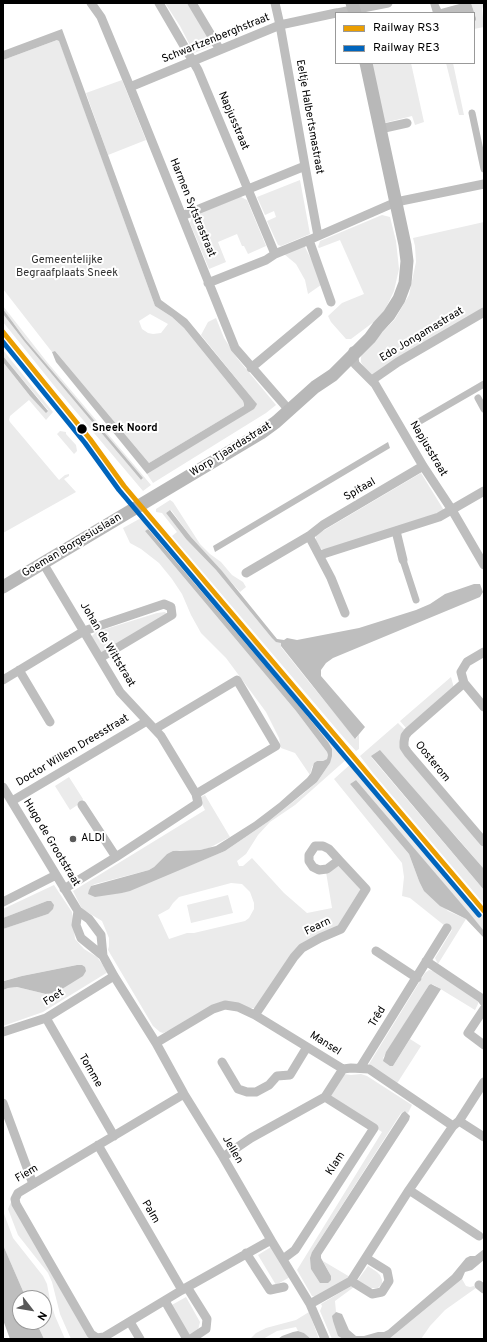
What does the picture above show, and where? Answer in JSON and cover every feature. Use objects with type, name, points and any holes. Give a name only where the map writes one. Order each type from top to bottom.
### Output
[{"type":"main road","name":"Worp Tjaardastraat","points":[[140,505],[261,433],[276,422],[315,387],[326,372],[353,351],[370,330],[378,328],[389,315],[399,299],[405,283],[407,261],[406,245],[366,64]]},
{"type":"main road","name":"Goeman Borgesiuslaan","points":[[3,587],[140,505]]},
{"type":"street","name":"Harmen Sytstrastraat","points":[[91,3],[101,17],[235,348],[289,410]]},
{"type":"street","name":"Napjusstraat","points":[[159,3],[198,70],[275,254]]},
{"type":"street","points":[[192,3],[220,50]]},
{"type":"street","name":"Eeltje Halbertsmastraat","points":[[275,3],[318,236]]},
{"type":"street","points":[[354,8],[388,3]]},
{"type":"street","name":"Schwartzenberghstraat","points":[[340,12],[354,8]]},
{"type":"street","name":"Schwartzenberghstraat","points":[[130,87],[280,25],[335,13]]},
{"type":"street","points":[[472,113],[484,169]]},
{"type":"street","points":[[380,129],[407,123]]},
{"type":"street","points":[[182,216],[305,166]]},
{"type":"street","points":[[208,283],[266,260],[275,254],[396,202],[484,184]]},
{"type":"street","points":[[309,240],[330,302]]},
{"type":"street","points":[[251,368],[318,312]]},
{"type":"street","name":"Edo Jongamastraat","points":[[372,380],[398,362],[484,312]]},
{"type":"street","name":"Napjusstraat","points":[[353,351],[355,364],[372,380],[484,565]]},
{"type":"street","points":[[478,398],[484,409]]},
{"type":"street","name":"Spitaal","points":[[246,573],[309,536],[323,525],[424,466]]},
{"type":"street","points":[[320,555],[439,517],[484,491]]},
{"type":"street","points":[[396,531],[403,560],[416,600]]},
{"type":"street","points":[[309,536],[331,578],[344,613]]},
{"type":"street","name":"Johan de Wittstraat","points":[[43,563],[120,692],[156,729],[196,794]]},
{"type":"street","points":[[3,680],[84,631],[164,604],[171,607],[172,615],[100,658]]},
{"type":"street","points":[[484,652],[467,662],[463,666],[461,672],[464,684],[484,707]]},
{"type":"street","points":[[19,670],[50,722]]},
{"type":"street","points":[[64,889],[198,803],[196,794],[276,746],[237,680],[156,729]]},
{"type":"street","name":"Oosterom","points":[[464,684],[408,732],[405,736],[404,747],[484,842]]},
{"type":"street","name":"Doctor Willem Dreesstraat","points":[[6,795],[147,721]]},
{"type":"street","name":"Hugo de Grootstraat","points":[[6,795],[78,911],[89,919],[101,935],[103,956]]},
{"type":"street","points":[[82,805],[116,857]]},
{"type":"street","name":"Fearn","points":[[255,1015],[294,957],[302,948],[341,929],[366,889],[340,860]]},
{"type":"street","points":[[3,902],[56,875]]},
{"type":"street","name":"Hugo de Grootstraat","points":[[78,911],[76,925],[81,938],[103,956],[114,976]]},
{"type":"street","name":"Trêd","points":[[360,1068],[446,928]]},
{"type":"street","points":[[376,951],[416,978]]},
{"type":"street","points":[[426,961],[481,998],[484,1002]]},
{"type":"street","name":"Foet","points":[[3,1032],[46,1018],[114,976]]},
{"type":"street","name":"Jellen","points":[[114,976],[156,1043],[184,1094],[270,1240],[310,1304],[325,1339]]},
{"type":"street","name":"Mansel","points":[[156,1043],[213,1009],[225,1005],[238,1007],[255,1015],[343,1069],[360,1068],[369,1070],[456,1123]]},
{"type":"street","points":[[484,1009],[468,1033],[484,1045]]},
{"type":"street","name":"Tomme","points":[[46,1018],[114,1136]]},
{"type":"street","points":[[222,1062],[238,1089],[247,1092],[256,1092],[268,1085],[277,1076],[290,1075],[307,1047]]},
{"type":"street","points":[[223,1158],[251,1138],[325,1097],[343,1069]]},
{"type":"street","points":[[310,1304],[351,1281],[409,1190],[484,1082]]},
{"type":"street","name":"Fiem","points":[[184,1094],[18,1193],[15,1199],[16,1204],[91,1334],[97,1338],[104,1337],[270,1240]]},
{"type":"street","name":"Klam","points":[[283,1259],[295,1250],[374,1128],[325,1097]]},
{"type":"street","points":[[3,1103],[33,1184]]},
{"type":"street","points":[[456,1123],[484,1137]]},
{"type":"street","name":"Palm","points":[[98,1145],[185,1289]]},
{"type":"street","points":[[409,1190],[479,1236]]},
{"type":"street","points":[[246,1253],[270,1290],[284,1287]]},
{"type":"street","points":[[351,1281],[372,1294],[382,1292],[389,1281],[387,1271],[366,1258]]},
{"type":"street","points":[[185,1289],[207,1319],[206,1329],[192,1339]]},
{"type":"street","points":[[164,1301],[187,1339]]},
{"type":"street","points":[[130,1322],[140,1339]]},
{"type":"green space","points":[[165,3],[187,3],[205,31],[212,46],[194,53],[180,26]]},
{"type":"green space","points":[[471,3],[484,3],[482,9],[484,27],[475,29],[476,18]]},
{"type":"green space","name":"Gemeentelijke Begraafplaats Sneek","points":[[59,40],[155,306],[172,317],[184,328],[243,401],[244,406],[149,463],[55,351],[52,352],[3,289],[3,60]],"holes":[[[150,314],[168,324],[161,333],[153,334],[142,329],[139,321]]]},
{"type":"green space","points":[[371,64],[411,64],[424,122],[415,125],[412,116],[384,123]]},
{"type":"green space","points":[[446,64],[453,64],[464,115],[459,115]]},
{"type":"green space","points":[[122,80],[146,140],[108,155],[86,93]]},
{"type":"green space","points":[[300,180],[310,234],[281,246],[278,245],[267,221],[276,217],[274,211],[265,215],[257,197]]},
{"type":"green space","points":[[240,195],[247,200],[266,246],[248,254],[244,246],[242,246],[237,234],[218,242],[226,262],[209,269],[190,223],[192,215]]},
{"type":"green space","points":[[382,215],[390,217],[396,241],[399,269],[394,291],[385,310],[375,321],[351,339],[346,339],[331,322],[328,316],[342,303],[364,294],[340,240],[319,248],[318,247],[320,241]]},
{"type":"green space","points":[[484,222],[484,310],[373,377],[361,362],[362,350],[375,340],[395,319],[409,295],[416,262],[413,238]]},
{"type":"green space","points":[[304,245],[320,277],[321,285],[308,294],[305,280],[296,264],[284,254]]},
{"type":"green space","points":[[3,306],[47,362],[151,485],[143,491],[56,388],[3,322],[3,314],[141,480],[143,479],[25,339],[3,309]]},
{"type":"green space","points":[[216,318],[224,338],[237,358],[276,405],[266,413],[153,483],[147,474],[256,406],[256,403],[201,335],[208,322]]},
{"type":"green space","points":[[3,350],[53,412],[46,420],[29,400],[10,416],[10,422],[59,480],[65,475],[69,474],[69,476],[64,479],[76,492],[3,533],[3,362],[30,396],[46,412],[48,410],[3,356]]},
{"type":"green space","points":[[60,431],[66,432],[66,434],[76,445],[77,451],[74,454],[57,434]]},
{"type":"green space","points":[[421,473],[445,512],[326,550],[319,548],[316,543],[316,535]]},
{"type":"green space","points":[[170,500],[173,502],[200,544],[221,562],[232,575],[243,582],[246,587],[240,592],[191,537],[171,510],[166,513],[186,539],[216,570],[258,621],[281,643],[281,647],[356,739],[359,734],[359,749],[356,751],[345,739],[172,536],[177,532],[162,513],[156,512],[156,509]]},
{"type":"green space","points":[[141,518],[144,522],[147,520],[258,648],[348,758],[295,805],[270,822],[258,835],[246,854],[237,861],[239,866],[243,866],[252,858],[284,893],[307,913],[332,908],[326,872],[338,864],[361,890],[338,926],[308,940],[256,1008],[249,1008],[236,1004],[163,1033],[153,1026],[108,950],[109,938],[102,921],[82,909],[73,891],[205,810],[199,798],[205,795],[230,837],[209,848],[200,850],[180,850],[167,854],[149,870],[95,884],[91,886],[89,890],[122,893],[225,851],[269,821],[303,794],[317,782],[330,763],[328,742],[300,707],[148,529],[145,531],[296,711],[328,755],[327,759],[317,761],[312,767],[310,775],[295,753],[281,748],[279,738],[266,712],[226,658],[201,633],[182,594],[172,579],[159,563],[141,549],[130,543],[123,528]],"holes":[[[231,883],[242,884],[250,892],[254,903],[254,909],[249,918],[245,921],[194,933],[187,933],[169,939],[158,915],[169,909],[179,897]]]},
{"type":"green space","points":[[165,612],[168,615],[106,652],[101,652],[92,639],[92,636],[96,632],[157,613]]},
{"type":"green space","points":[[451,677],[454,688],[406,728],[400,721]]},
{"type":"green space","points":[[398,723],[405,730],[403,752],[484,848],[484,869],[454,834],[371,757],[484,890],[484,904],[360,756]]},
{"type":"green space","points":[[353,762],[484,917],[484,931],[356,780],[350,784],[409,854],[419,881],[448,911],[466,919],[438,964],[435,958],[452,930],[410,898],[402,896],[404,877],[402,863],[334,779]]},
{"type":"green space","points":[[69,777],[83,799],[82,802],[70,810],[55,786]]},
{"type":"green space","points":[[54,885],[72,912],[75,939],[84,949],[97,957],[108,972],[43,1012],[3,1026],[3,990],[17,987],[46,994],[77,965],[3,981],[3,929],[48,914],[47,901],[3,918],[3,909]]},
{"type":"green space","points":[[228,895],[233,913],[191,923],[187,905]]},
{"type":"green space","points":[[429,970],[434,971],[478,1001],[478,1004],[475,1010],[434,985],[429,985],[383,1058],[393,1066],[410,1039],[421,1046],[396,1085],[370,1068],[369,1064],[425,973]]},
{"type":"green space","points":[[344,1074],[361,1074],[367,1076],[412,1105],[408,1113],[405,1111],[401,1113],[312,1252],[331,1276],[323,1261],[350,1277],[316,1297],[312,1296],[297,1270],[382,1132],[329,1098]]},
{"type":"green space","points":[[11,1202],[91,1339],[71,1339],[60,1314],[52,1282],[48,1273],[18,1235],[8,1209]]},
{"type":"green space","points":[[3,1211],[13,1238],[43,1276],[48,1290],[23,1290],[3,1245]]},
{"type":"green space","points":[[271,1247],[290,1277],[276,1285],[258,1255]]},
{"type":"green space","points":[[368,1266],[380,1275],[382,1284],[378,1288],[370,1288],[357,1281]]},
{"type":"green space","points":[[462,1279],[466,1286],[474,1286],[476,1288],[445,1310],[430,1326],[421,1339],[389,1339]]},
{"type":"green space","points":[[351,1286],[354,1287],[335,1301],[336,1312],[334,1314],[338,1336],[343,1339],[332,1339],[320,1311],[322,1306],[321,1304]]},
{"type":"green space","points":[[186,1297],[200,1322],[198,1330],[187,1337],[170,1306]]},
{"type":"green space","points":[[52,1306],[65,1339],[44,1339],[40,1330],[52,1330]]},
{"type":"green space","points":[[309,1312],[319,1339],[311,1339],[304,1333],[298,1331],[296,1327],[277,1331],[263,1339],[250,1339],[256,1333],[266,1328],[296,1320]]},
{"type":"shaded area","points":[[430,3],[438,3],[441,9],[463,3],[471,3],[474,12],[433,12]]},
{"type":"shaded area","points":[[62,29],[161,300],[187,319],[257,404],[254,409],[147,474],[56,362],[52,352],[55,351],[149,463],[244,406],[244,404],[184,328],[172,317],[155,306],[59,41],[57,40],[3,60],[3,51]]},
{"type":"shaded area","points":[[3,309],[25,339],[143,478],[141,480],[24,341],[3,314]]},
{"type":"shaded area","points":[[3,356],[48,411],[46,413],[30,396],[3,362]]},
{"type":"shaded area","points":[[484,380],[484,388],[420,425],[417,419]]},
{"type":"shaded area","points":[[388,442],[390,448],[215,552],[213,546]]},
{"type":"shaded area","points":[[170,510],[277,639],[284,640],[287,638],[297,640],[359,628],[416,610],[430,604],[445,594],[474,584],[480,584],[483,592],[480,597],[333,658],[326,663],[321,670],[321,676],[365,727],[355,739],[281,646],[281,643],[276,642],[272,638],[216,570],[186,539],[166,513]]},
{"type":"shaded area","points":[[148,529],[300,707],[328,742],[332,749],[332,756],[330,763],[317,782],[269,821],[225,851],[130,891],[95,897],[88,894],[91,886],[149,870],[167,854],[173,851],[200,850],[216,846],[254,822],[279,803],[307,778],[311,773],[314,763],[327,759],[328,755],[296,711],[145,531]]},
{"type":"shaded area","points":[[380,750],[484,869],[484,890],[371,756]]},
{"type":"shaded area","points":[[356,780],[484,931],[484,938],[466,919],[440,906],[424,891],[409,854],[350,784]]},
{"type":"shaded area","points":[[47,901],[51,901],[54,905],[53,909],[48,914],[3,929],[3,918]]},
{"type":"shaded area","points":[[82,965],[85,967],[86,971],[83,976],[62,989],[52,993],[46,994],[17,987],[3,990],[4,981]]},
{"type":"shaded area","points":[[431,984],[441,989],[393,1066],[390,1066],[383,1061],[386,1052]]},
{"type":"shaded area","points":[[405,1111],[410,1116],[409,1120],[321,1255],[321,1258],[331,1276],[331,1280],[328,1283],[320,1283],[311,1269],[310,1258],[312,1252],[402,1113]]},
{"type":"shaded area","points":[[3,1245],[23,1290],[12,1290],[12,1330],[40,1330],[44,1339],[10,1339],[3,1320]]},
{"type":"shaded area","points":[[484,1249],[484,1260],[472,1270],[465,1272],[462,1279],[389,1339],[343,1339],[338,1336],[332,1316],[336,1312],[342,1314],[349,1330],[356,1336],[384,1332],[452,1275],[466,1258],[475,1256]]},
{"type":"shaded area","points":[[298,1331],[304,1333],[311,1339],[278,1339],[282,1336]]},
{"type":"rail line","name":"RS3","points":[[3,332],[90,439],[124,486],[484,911]]},
{"type":"rail line","name":"RE3","points":[[3,342],[85,443],[119,490],[479,915]]},
{"type":"place","name":"Sneek Noord","points":[[82,429]]},
{"type":"place","name":"ALDI","points":[[73,839]]}]
